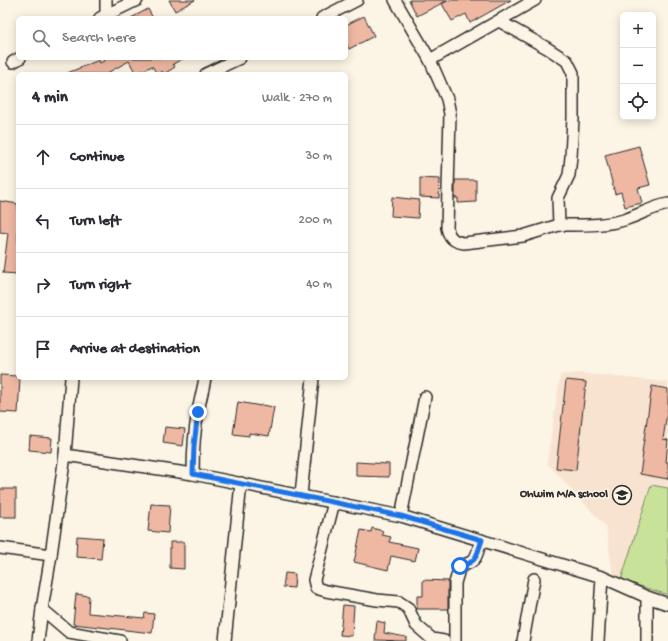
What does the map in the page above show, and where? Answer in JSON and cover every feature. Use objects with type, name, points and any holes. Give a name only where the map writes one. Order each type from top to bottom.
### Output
[{"type":"street","points":[[103,16],[106,0]]},
{"type":"street","points":[[111,0],[124,7]]},
{"type":"street","points":[[103,16],[137,0]]},
{"type":"street","points":[[326,16],[357,0]]},
{"type":"street","points":[[394,0],[430,60],[447,99],[450,114],[446,228],[452,239],[457,242],[464,243],[523,236],[559,225],[592,225],[626,220],[654,208],[668,204]]},
{"type":"street","points":[[430,60],[535,0]]},
{"type":"street","points":[[499,21],[547,48],[566,61],[573,72],[574,112],[571,157],[569,176],[558,198],[559,225]]},
{"type":"street","points":[[210,72],[236,60]]},
{"type":"street","points":[[38,641],[52,555],[65,454],[71,380]]},
{"type":"street","points":[[193,474],[197,418],[205,380]]},
{"type":"street","points":[[301,496],[313,380]]},
{"type":"street","points":[[401,516],[424,397]]},
{"type":"street","points":[[65,454],[193,474],[401,516],[602,577],[647,597],[668,604]]},
{"type":"street","points":[[225,641],[241,483]]},
{"type":"street","points":[[334,502],[314,580],[316,588],[377,600],[399,602],[408,608],[416,625],[432,639],[444,641]]},
{"type":"street","points":[[455,641],[455,583],[460,566],[471,564],[482,540]]},
{"type":"street","points":[[0,548],[52,555]]},
{"type":"street","points":[[598,641],[602,577]]},
{"type":"street","points":[[523,641],[534,579]]},
{"type":"street","points":[[647,597],[647,641]]},
{"type":"street","points":[[42,609],[69,632],[120,641]]},
{"type":"shaded area","name":"Ohwim M/A school","points":[[578,373],[668,382],[668,599],[616,578],[613,575],[606,527],[547,463],[560,375]]},
{"type":"green space","points":[[651,485],[668,488],[668,595],[621,580]]},
{"type":"building","points":[[169,0],[195,0],[175,11]]},
{"type":"building","points":[[409,0],[448,0],[417,16]]},
{"type":"building","points":[[449,0],[511,0],[470,23],[466,14],[452,21],[442,4]]},
{"type":"building","points":[[148,9],[152,16],[135,16]]},
{"type":"building","points":[[364,16],[374,36],[349,49],[348,24]]},
{"type":"building","points":[[99,60],[100,63],[105,60],[180,60],[173,64],[175,67],[167,72],[156,72],[152,66],[140,72],[135,72],[129,61],[109,72],[70,72]]},
{"type":"building","points":[[639,146],[650,185],[638,188],[642,203],[625,207],[621,192],[615,194],[605,155]]},
{"type":"building","points":[[420,178],[440,179],[439,198],[420,197]]},
{"type":"building","points":[[455,180],[476,180],[476,202],[458,203],[458,198],[455,198]]},
{"type":"building","points":[[392,197],[419,200],[418,218],[391,216]]},
{"type":"building","points":[[0,201],[16,204],[16,274],[3,273],[8,233],[0,232]]},
{"type":"building","points":[[0,375],[16,376],[16,380],[20,380],[18,413],[0,412]]},
{"type":"building","points":[[566,380],[586,382],[576,470],[556,468]]},
{"type":"building","points":[[652,386],[668,389],[668,407],[663,439],[668,440],[666,462],[668,462],[668,479],[640,474]]},
{"type":"building","points":[[238,402],[274,407],[269,436],[249,433],[249,436],[233,434]]},
{"type":"building","points":[[165,427],[185,429],[183,446],[163,443]]},
{"type":"building","points":[[30,436],[52,438],[51,452],[29,450]]},
{"type":"building","points":[[356,462],[389,464],[389,477],[356,476]]},
{"type":"building","points":[[0,489],[16,489],[16,517],[0,517]]},
{"type":"building","points":[[151,504],[170,505],[168,533],[148,531]]},
{"type":"building","points":[[372,528],[383,531],[382,535],[391,537],[389,542],[418,548],[415,561],[391,556],[388,570],[354,562],[361,530],[371,532]]},
{"type":"building","points":[[77,536],[103,538],[101,559],[76,557]]},
{"type":"building","points":[[170,542],[184,542],[184,569],[170,568]]},
{"type":"building","points":[[285,573],[295,574],[294,588],[283,587]]},
{"type":"building","points":[[423,580],[448,581],[448,609],[417,609],[417,596],[423,596]]},
{"type":"building","points":[[76,594],[89,596],[88,613],[144,618],[145,613],[154,614],[152,633],[73,624]]},
{"type":"building","points":[[343,605],[354,606],[352,636],[340,635]]},
{"type":"building","points":[[377,621],[385,623],[384,633],[406,637],[406,641],[375,640]]},
{"type":"place","name":"Ohwim M/A school","points":[[622,495]]},
{"type":"route","points":[[198,412],[194,446],[193,474],[401,516],[482,540],[471,564],[460,566]]}]
